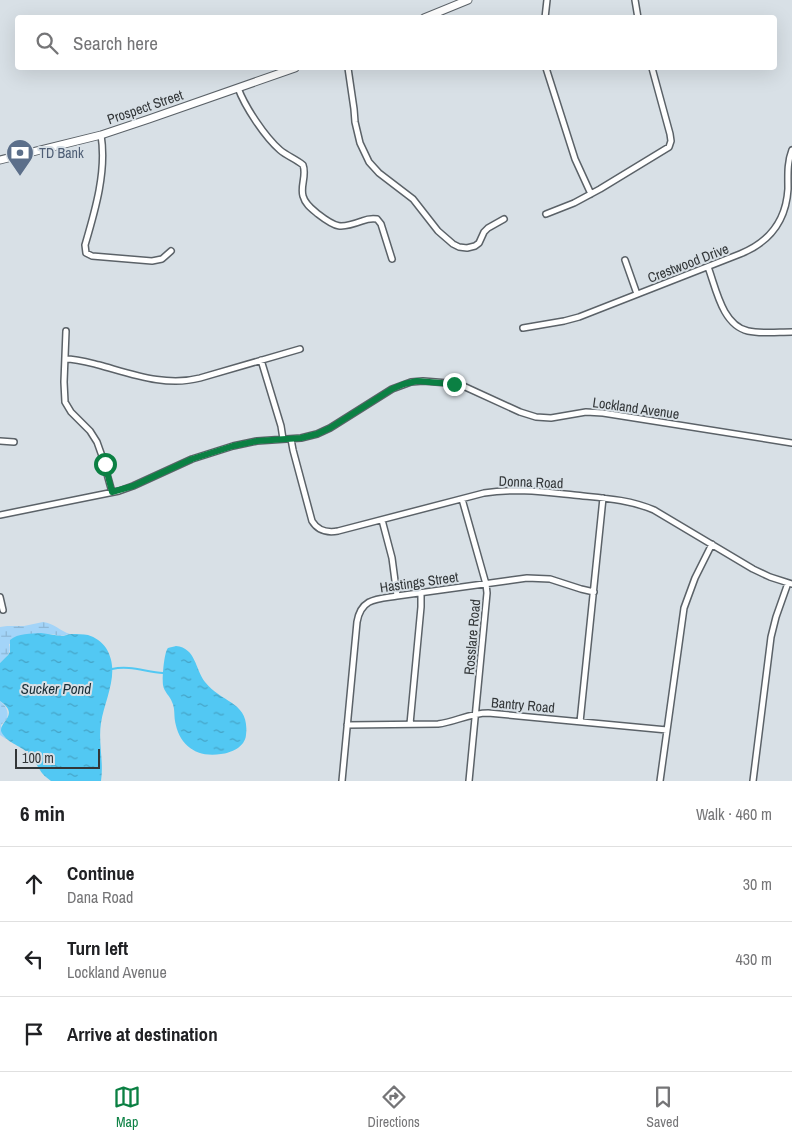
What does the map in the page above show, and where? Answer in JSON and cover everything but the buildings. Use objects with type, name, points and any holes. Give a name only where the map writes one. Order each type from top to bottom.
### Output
[{"type":"street","points":[[431,15],[468,0]]},
{"type":"street","points":[[545,15],[547,0]]},
{"type":"street","points":[[635,0],[638,15]]},
{"type":"street","name":"Prospect Street","points":[[0,160],[101,135],[289,70]]},
{"type":"street","points":[[348,70],[355,122],[360,143],[369,162],[384,178],[413,199],[438,231],[453,244],[467,248],[475,246],[488,228],[504,219]]},
{"type":"street","points":[[547,70],[574,158],[590,194]]},
{"type":"street","points":[[546,214],[570,205],[590,194],[666,149],[670,144],[670,134],[653,70]]},
{"type":"street","points":[[238,88],[242,98],[268,138],[284,153],[303,165],[305,171],[302,194],[308,205],[328,222],[336,225],[347,226],[370,218],[377,219],[381,224],[392,259]]},
{"type":"street","points":[[101,135],[102,151],[99,193],[85,245],[86,253],[92,256],[152,261],[162,259],[170,252]]},
{"type":"street","name":"Crestwood Drive","points":[[523,328],[564,321],[754,248],[774,230],[780,219],[787,199],[788,166],[792,150]]},
{"type":"street","points":[[625,260],[637,294]]},
{"type":"street","points":[[708,267],[722,304],[729,317],[737,326],[755,332],[792,332]]},
{"type":"street","points":[[66,331],[65,402],[71,412],[90,431],[97,442],[112,492]]},
{"type":"street","points":[[65,359],[82,361],[148,378],[174,382],[193,380],[300,349]]},
{"type":"street","points":[[261,360],[281,426],[283,440]]},
{"type":"street","name":"Lockland Avenue","points":[[0,514],[112,492],[133,486],[176,465],[248,443],[309,436],[324,431],[392,389],[417,381],[461,385],[520,412],[536,417],[551,418],[586,412],[603,413],[792,443]]},
{"type":"street","name":"Donna Road","points":[[291,439],[310,515],[314,525],[322,530],[332,532],[492,492],[513,490],[539,491],[603,498],[624,501],[662,514],[761,574],[790,584]]},
{"type":"street","points":[[0,441],[14,442]]},
{"type":"street","points":[[580,722],[603,498]]},
{"type":"street","name":"Rosslare Road","points":[[462,499],[486,584],[487,598],[469,781]]},
{"type":"street","points":[[382,520],[392,558],[397,596]]},
{"type":"street","points":[[660,781],[684,608],[695,578],[712,544]]},
{"type":"street","name":"Hastings Street","points":[[342,781],[358,616],[363,606],[370,601],[397,596],[520,579],[542,578],[594,592]]},
{"type":"street","points":[[753,781],[771,637],[776,617],[790,584]]},
{"type":"street","points":[[410,724],[421,593]]},
{"type":"street","points":[[0,596],[3,610]]},
{"type":"street","name":"Bantry Road","points":[[347,725],[443,723],[476,713],[488,712],[667,730]]},
{"type":"green space","points":[[43,622],[70,634],[60,636],[52,634],[9,644],[9,652],[0,663],[0,627],[24,626]]},
{"type":"green space","points":[[0,701],[5,707],[8,716],[1,725],[6,739],[0,735]]},
{"type":"water","name":"Sucker Pond","points":[[41,633],[61,636],[84,634],[91,636],[96,638],[106,648],[110,657],[112,666],[111,685],[100,730],[101,781],[51,781],[42,773],[25,750],[6,738],[1,731],[1,727],[9,714],[6,706],[0,701],[0,663],[10,652],[10,640],[21,635]]},
{"type":"water","points":[[176,646],[188,651],[205,682],[244,715],[246,735],[243,743],[237,749],[212,755],[204,754],[190,748],[180,737],[175,721],[173,704],[163,685],[165,655],[168,648]]},
{"type":"waterway","points":[[112,669],[132,668],[163,673]]},
{"type":"place","name":"TD Bank","points":[[20,177]]},
{"type":"route","points":[[105,464],[112,492],[133,486],[176,465],[240,444],[301,438],[317,434],[330,428],[392,389],[404,384],[417,381],[454,384]]}]
